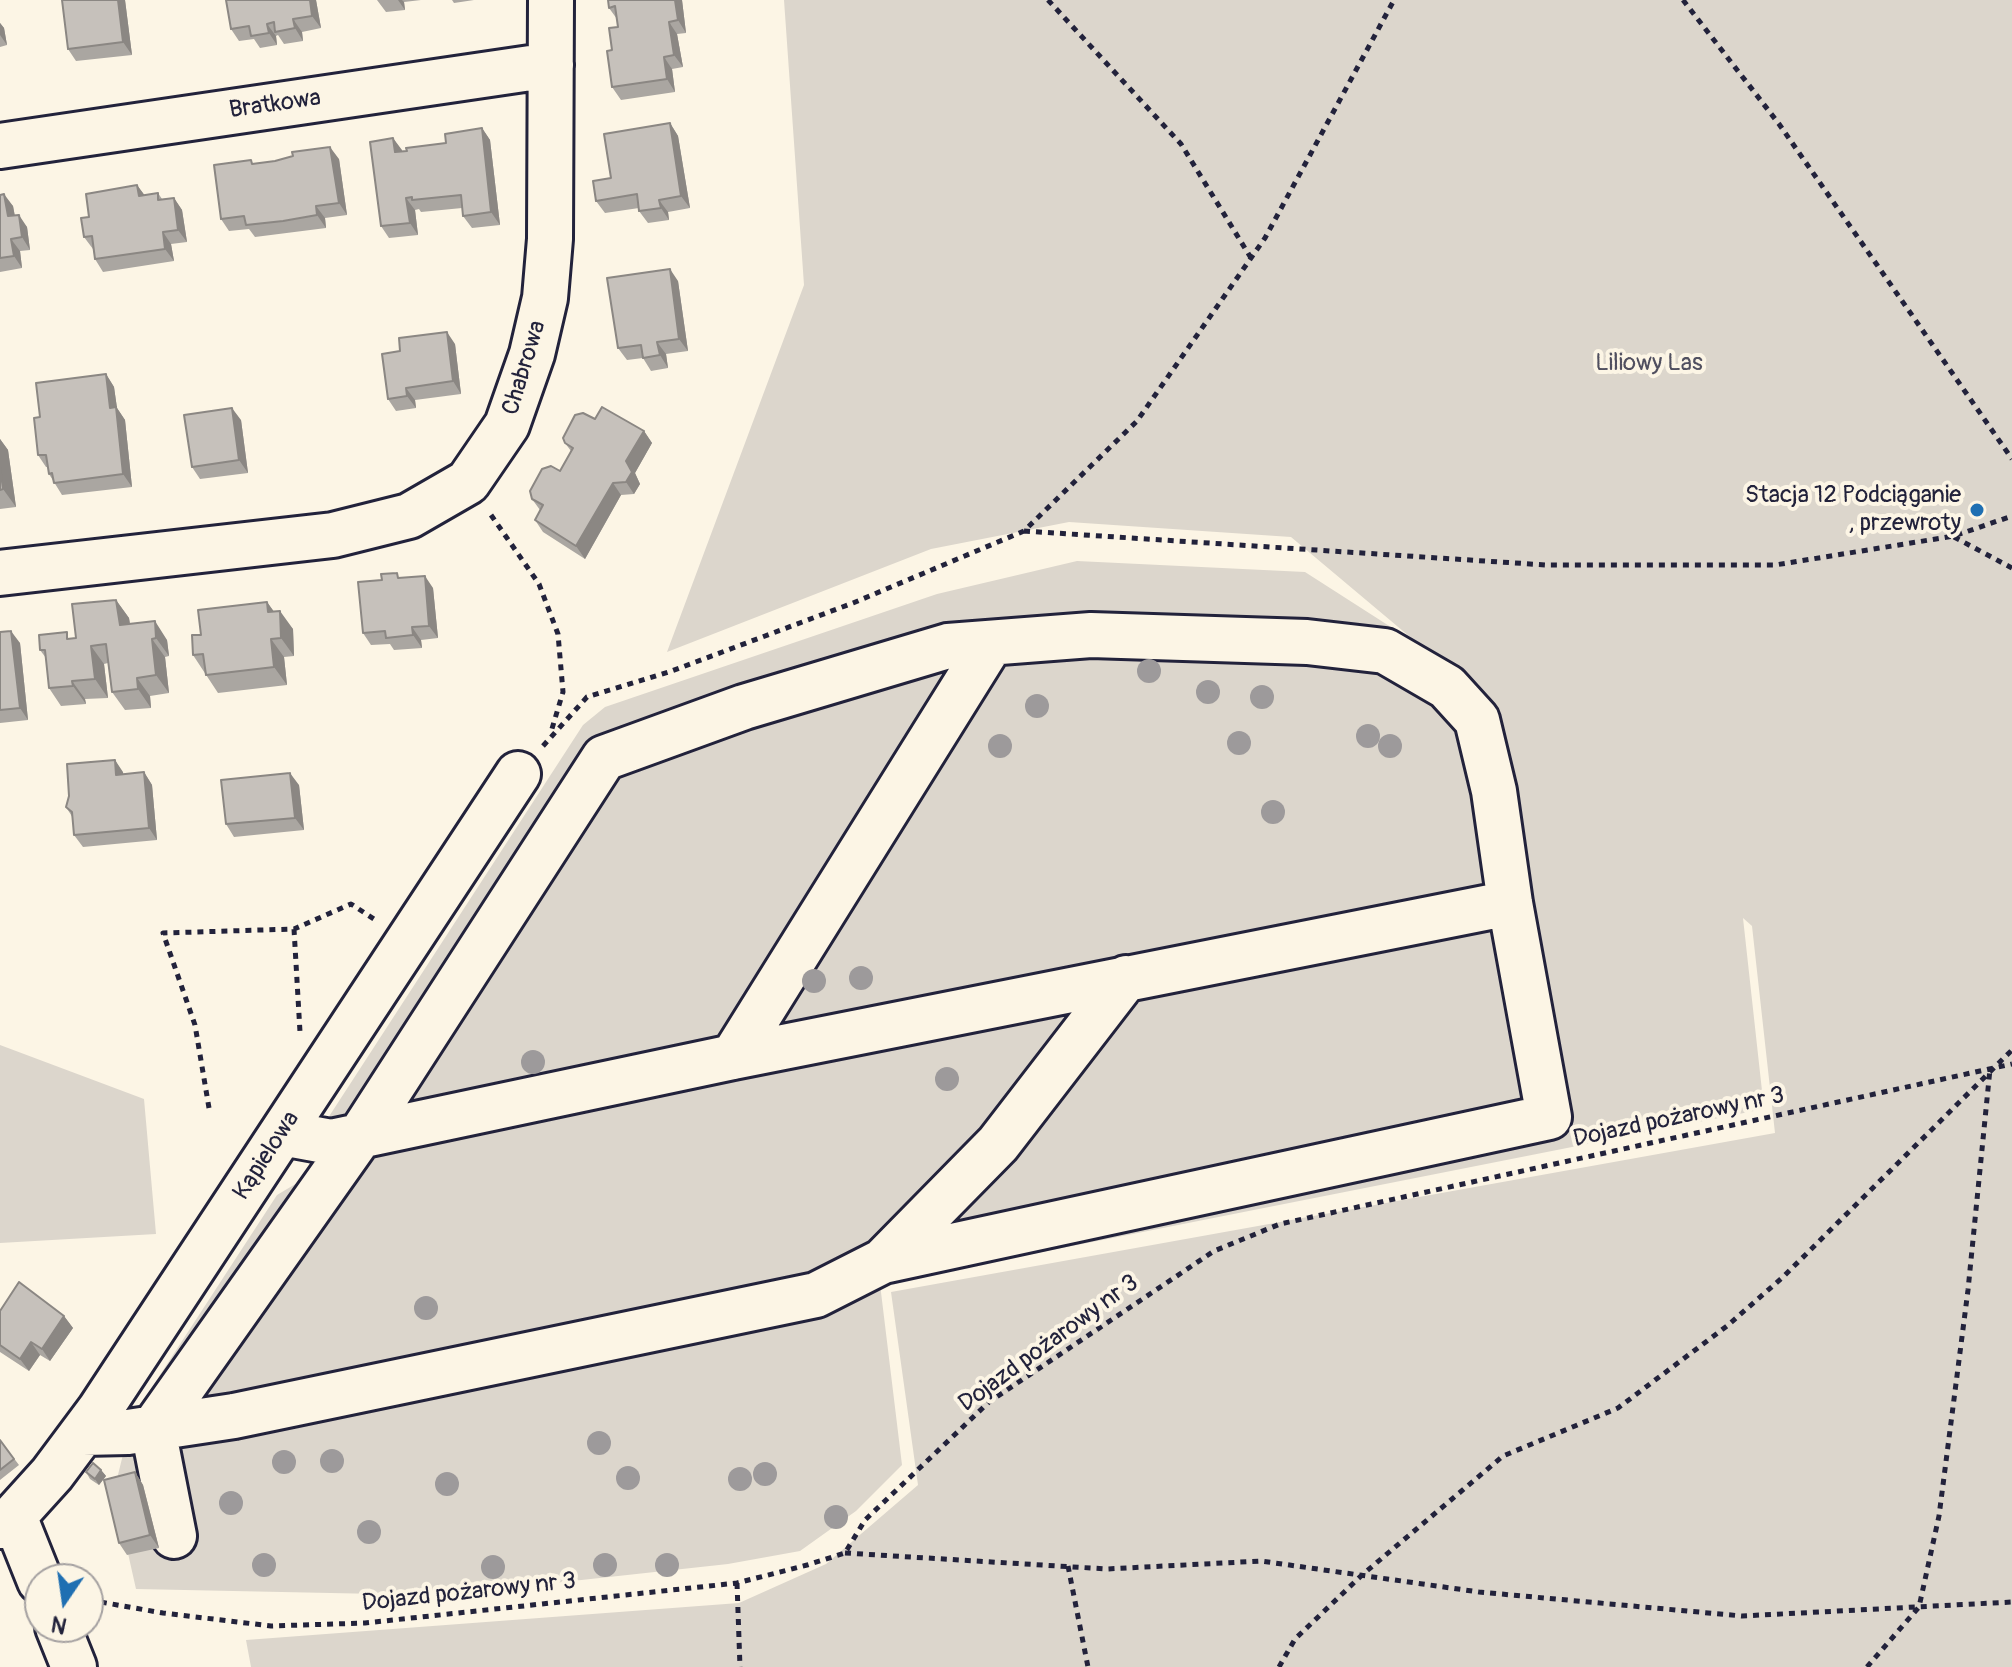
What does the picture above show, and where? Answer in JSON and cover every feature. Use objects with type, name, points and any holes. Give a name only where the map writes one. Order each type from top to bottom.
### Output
[{"type":"street","name":"Chabrowa","points":[[0,573],[333,535],[409,516],[468,482],[507,425],[532,354],[545,298],[550,239],[551,0]]},
{"type":"street","name":"Bratkowa","points":[[0,146],[551,65]]},
{"type":"street","points":[[83,1433],[153,1429],[234,1416],[816,1295],[883,1261],[1549,1117],[1510,903],[1494,791],[1477,720],[1447,687],[1385,651],[1307,642],[1091,635],[948,646],[744,707],[604,758],[360,1136],[153,1429],[174,1536]]},
{"type":"street","points":[[733,1057],[991,643]]},
{"type":"street","name":"Kąpielowa","points":[[7,1521],[52,1474],[83,1433],[518,774]]},
{"type":"street","points":[[282,1133],[331,1142],[733,1057],[1510,903]]},
{"type":"street","points":[[883,1261],[998,1144],[1126,978]]},
{"type":"street","points":[[7,1521],[30,1563]]},
{"type":"street","points":[[64,1643],[74,1667]]},
{"type":"path","points":[[1048,0],[1181,144],[1251,258]]},
{"type":"path","points":[[518,774],[587,697],[669,672],[853,603],[1024,531],[1137,421],[1265,238],[1394,0]]},
{"type":"path","points":[[1683,0],[1779,124],[2012,459]]},
{"type":"path","points":[[468,482],[539,584],[558,634],[563,692],[554,729],[518,774]]},
{"type":"path","points":[[1024,531],[1546,565],[1775,565],[1954,536],[2012,516]]},
{"type":"path","points":[[1954,536],[2012,568]]},
{"type":"path","points":[[209,1108],[195,1025],[163,933],[294,929],[351,904],[408,941]]},
{"type":"path","points":[[294,929],[300,1038]]},
{"type":"path","points":[[1279,1667],[1295,1639],[1362,1575],[1503,1456],[1618,1408],[1727,1326],[1783,1277],[2012,1050]]},
{"type":"path","name":"Dojazd pożarowy nr 3","points":[[104,1603],[271,1626],[365,1623],[737,1583],[845,1553],[865,1520],[989,1402],[1214,1251],[1280,1224],[2012,1064]]},
{"type":"path","points":[[1867,1667],[1919,1607],[1939,1516],[1968,1290],[1990,1069]]},
{"type":"path","points":[[845,1553],[1107,1569],[1261,1561],[1479,1592],[1742,1616],[2012,1602]]},
{"type":"path","points":[[1068,1566],[1088,1667]]},
{"type":"path","points":[[737,1583],[740,1667]]},
{"type":"green space","name":"Liliowy Las","points":[[784,0],[2012,0],[2012,1667],[251,1667],[246,1640],[739,1603],[826,1564],[918,1485],[891,1292],[1775,1133],[1752,926],[1743,918],[1764,1109],[880,1284],[902,1465],[856,1511],[800,1551],[728,1564],[554,1583],[379,1594],[136,1589],[114,1491],[132,1418],[277,1195],[334,1161],[328,1118],[583,725],[605,707],[937,594],[1077,561],[1305,572],[1422,647],[1291,537],[1069,522],[931,549],[667,652],[804,285]]},
{"type":"green space","points":[[0,1045],[144,1099],[156,1234],[0,1243]]},
{"type":"building","points":[[62,0],[118,0],[123,42],[68,49]]},
{"type":"building","points":[[226,0],[310,0],[312,16],[293,19],[295,28],[275,32],[274,22],[267,24],[269,33],[251,36],[249,26],[231,29]]},
{"type":"building","points":[[608,0],[675,0],[678,20],[669,22],[674,55],[664,57],[667,79],[612,87],[607,51],[612,50],[609,28],[618,27],[615,6],[609,8]]},
{"type":"building","points":[[670,123],[681,196],[659,200],[661,208],[639,211],[637,194],[596,201],[593,181],[611,178],[604,134]]},
{"type":"building","points":[[482,128],[491,212],[463,216],[461,195],[412,200],[412,197],[406,198],[410,223],[381,226],[370,142],[393,138],[395,152],[407,151],[406,148],[446,143],[445,134]]},
{"type":"building","points":[[330,147],[339,203],[316,206],[317,215],[283,221],[246,225],[244,216],[221,219],[214,165],[251,160],[252,164],[275,161],[293,156],[292,152]]},
{"type":"building","points":[[137,185],[139,196],[158,193],[158,200],[174,198],[178,230],[163,232],[165,249],[95,259],[92,236],[84,237],[81,218],[89,217],[86,194]]},
{"type":"building","points":[[4,194],[8,216],[19,215],[22,237],[11,239],[14,256],[0,258],[0,195]]},
{"type":"building","points":[[670,269],[679,339],[657,342],[660,355],[643,358],[641,345],[618,348],[607,278]]},
{"type":"building","points":[[447,332],[453,381],[406,388],[407,396],[388,399],[382,354],[400,351],[399,338]]},
{"type":"building","points":[[106,374],[110,408],[116,407],[123,474],[54,483],[46,455],[38,455],[34,418],[40,417],[36,383]]},
{"type":"building","points":[[602,407],[644,431],[626,461],[632,472],[626,482],[613,483],[576,546],[535,520],[543,505],[532,499],[530,491],[542,469],[551,466],[560,471],[573,448],[563,438],[575,415],[583,413],[595,419]]},
{"type":"building","points":[[232,408],[239,460],[192,467],[184,415]]},
{"type":"building","points":[[397,573],[398,578],[425,576],[429,626],[412,627],[413,635],[386,638],[385,631],[363,633],[358,582],[382,580],[381,574]]},
{"type":"building","points":[[116,600],[120,625],[155,621],[156,638],[152,639],[156,675],[137,678],[138,689],[112,692],[106,644],[91,646],[95,679],[72,681],[73,686],[49,688],[45,650],[40,650],[39,635],[67,632],[67,639],[76,638],[72,604]]},
{"type":"building","points":[[267,602],[268,612],[280,611],[281,638],[271,639],[274,667],[206,675],[203,654],[193,655],[192,635],[201,635],[198,610]]},
{"type":"building","points":[[11,631],[20,708],[0,710],[0,632]]},
{"type":"building","points":[[115,760],[116,775],[144,772],[149,828],[74,835],[72,812],[66,807],[69,796],[67,764]]},
{"type":"building","points":[[290,773],[295,818],[226,824],[221,780]]},
{"type":"building","points":[[19,1282],[64,1316],[42,1349],[31,1342],[20,1359],[0,1345],[0,1311]]},
{"type":"building","points":[[0,1440],[14,1459],[0,1470]]},
{"type":"building","points":[[93,1463],[101,1470],[95,1479],[86,1472]]},
{"type":"building","points":[[135,1472],[150,1535],[119,1543],[104,1480]]},
{"type":"place","name":"Stacja 12 Podciąganie , przewroty","points":[[1977,510]]}]
